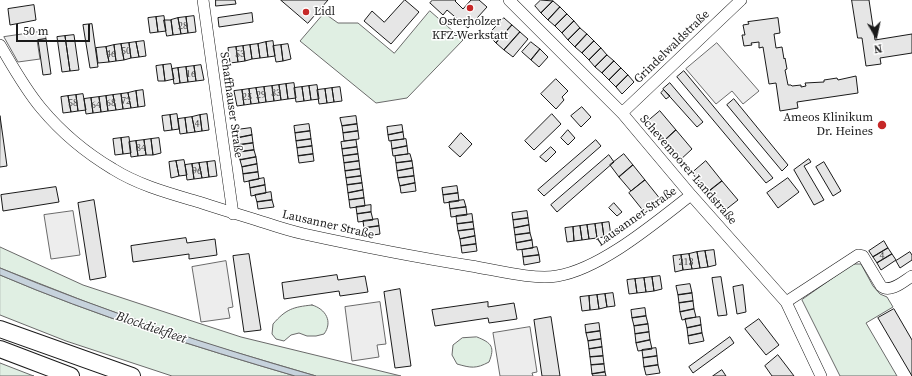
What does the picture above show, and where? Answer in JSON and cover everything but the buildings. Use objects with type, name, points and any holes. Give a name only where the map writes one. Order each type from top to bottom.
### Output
[{"type":"highway","points":[[0,329],[132,376]]},
{"type":"highway","points":[[0,349],[71,376]]},
{"type":"street","name":"Schaffhauser Straße","points":[[203,0],[233,214]]},
{"type":"street","name":"Schevemoorer Landstraße","points":[[509,0],[622,113],[786,302],[821,376]]},
{"type":"street","name":"Grindelwaldstraße","points":[[622,113],[741,0]]},
{"type":"street","name":"Lausanner Straße","points":[[0,45],[22,82],[40,107],[59,128],[83,149],[115,170],[150,187],[233,214],[302,234],[404,255],[521,274],[556,276],[581,269],[614,252],[691,194]]},
{"type":"street","points":[[786,302],[858,255],[863,256],[881,286],[884,288],[891,288],[912,276]]},
{"type":"green space","points":[[430,11],[463,40],[407,98],[376,103],[300,41],[324,13],[338,23],[358,23],[394,53]]},
{"type":"green space","points":[[0,247],[83,285],[241,337],[401,376],[316,376],[211,345],[89,303],[0,268]]},
{"type":"green space","points":[[853,264],[861,264],[873,286],[880,294],[887,297],[893,307],[866,323],[897,376],[840,376],[802,300]]},
{"type":"green space","points":[[0,275],[73,304],[146,330],[295,376],[172,376],[66,341],[0,315]]},
{"type":"green space","points":[[312,305],[317,307],[327,316],[328,325],[324,334],[307,336],[299,333],[291,335],[284,341],[276,339],[272,334],[273,324],[282,315],[290,310]]},
{"type":"green space","points":[[477,337],[486,341],[491,346],[492,353],[489,362],[473,367],[457,364],[452,355],[453,345],[462,338]]},
{"type":"green space","points":[[0,363],[31,375],[34,376],[0,376]]},
{"type":"shaded area","points":[[45,31],[46,39],[37,40],[40,59],[18,62],[4,37]]},
{"type":"shaded area","points":[[717,43],[759,91],[743,104],[732,91],[716,104],[686,69]]},
{"type":"shaded area","points":[[73,211],[80,255],[51,259],[44,215]]},
{"type":"shaded area","points":[[226,261],[233,307],[228,308],[230,318],[201,322],[192,267]]},
{"type":"shaded area","points":[[380,302],[386,344],[377,345],[379,357],[352,361],[345,307]]},
{"type":"shaded area","points":[[530,327],[537,372],[532,373],[533,376],[500,376],[493,333]]},
{"type":"water","name":"Blockdiekfleet","points":[[0,268],[117,313],[236,352],[316,376],[295,376],[146,330],[73,304],[0,275]]},
{"type":"place","name":"Osterholzer KFZ-Werkstatt","points":[[470,8]]},
{"type":"place","name":"Lidl","points":[[306,12]]},
{"type":"place","name":"Ameos Klinikum Dr. Heines","points":[[882,125]]}]
